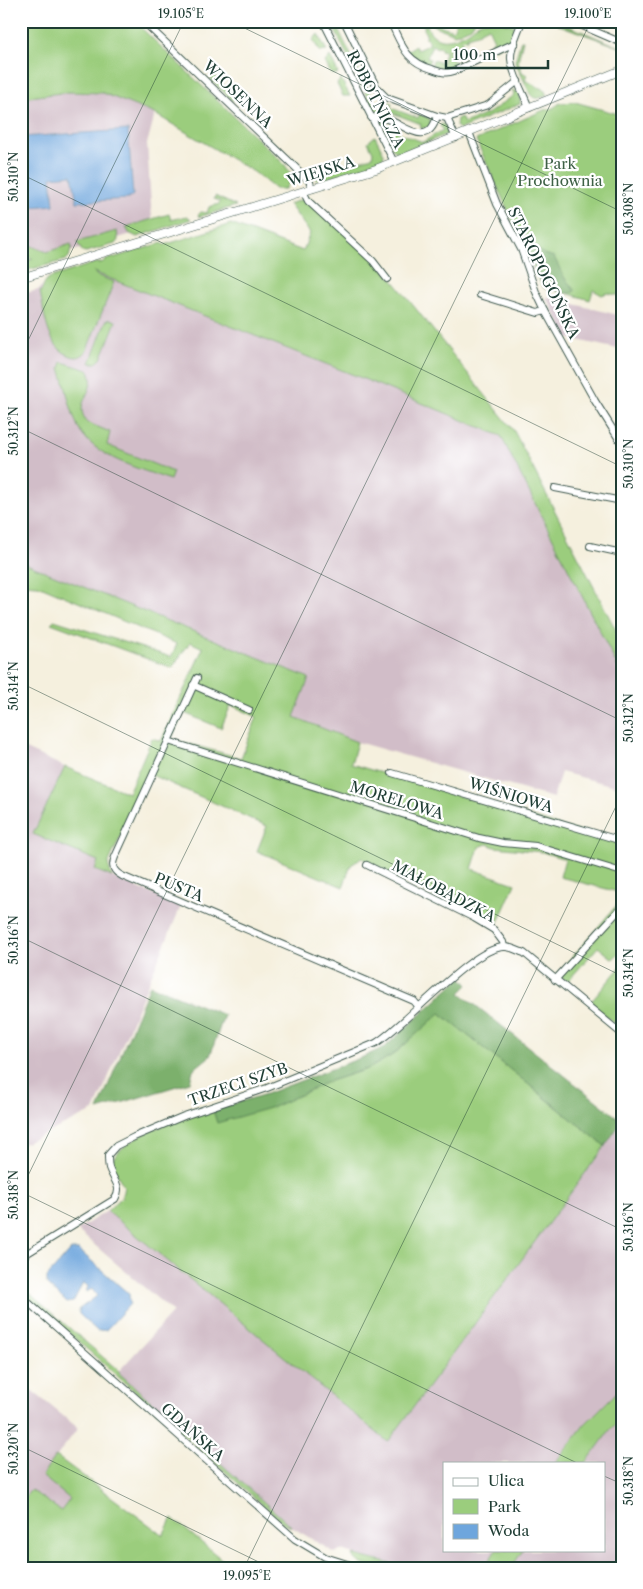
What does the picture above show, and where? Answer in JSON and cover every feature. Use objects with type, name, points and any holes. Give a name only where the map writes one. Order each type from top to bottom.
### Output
[{"type":"street","name":"WIOSENNA","points":[[143,21],[293,165],[310,182],[312,188]]},
{"type":"street","name":"ROBOTNICZA","points":[[323,21],[394,162]]},
{"type":"street","points":[[344,21],[382,95],[437,116],[447,118],[488,106],[518,81]]},
{"type":"street","points":[[390,21],[410,58],[422,66],[446,73],[515,43]]},
{"type":"street","points":[[522,21],[511,60],[529,108]]},
{"type":"street","points":[[571,21],[622,42]]},
{"type":"street","name":"WIEJSKA","points":[[21,278],[394,162],[622,70]]},
{"type":"street","points":[[371,117],[387,119],[417,134],[427,132],[434,125],[437,116]]},
{"type":"street","points":[[447,118],[456,138]]},
{"type":"street","name":"STAROPOGOŃSKA","points":[[469,132],[497,204],[520,249],[545,311],[595,401],[622,444]]},
{"type":"street","points":[[303,191],[308,201],[373,261],[387,279]]},
{"type":"street","points":[[480,295],[538,312],[545,311]]},
{"type":"street","points":[[555,488],[622,502]]},
{"type":"street","points":[[590,546],[622,553]]},
{"type":"street","name":"PUSTA","points":[[197,678],[115,857],[112,865],[114,870],[122,876],[414,1001],[420,1007]]},
{"type":"street","points":[[194,685],[249,710]]},
{"type":"street","name":"MORELOWA","points":[[168,741],[478,838],[503,843],[536,846],[622,872]]},
{"type":"street","name":"WIŚNIOWA","points":[[392,773],[622,841]]},
{"type":"street","name":"MAŁOBĄDZKA","points":[[367,865],[474,918],[494,930],[503,942],[504,947]]},
{"type":"street","points":[[555,980],[622,907]]},
{"type":"street","points":[[504,947],[524,953],[622,1034]]},
{"type":"street","name":"TRZECI SZYB","points":[[21,1257],[115,1199],[119,1193],[118,1186],[109,1167],[108,1155],[116,1146],[184,1116],[268,1088],[376,1043],[390,1035],[482,954],[504,947]]},
{"type":"street","name":"GDAŃSKA","points":[[21,1296],[295,1539],[325,1557],[360,1568]]},
{"type":"shaded area","points":[[69,92],[103,93],[155,114],[147,144],[152,219],[156,227],[21,266],[21,98]]},
{"type":"shaded area","points":[[91,267],[96,273],[364,379],[501,436],[622,675],[622,788],[561,772],[553,798],[357,742],[294,717],[309,678],[21,562],[21,294],[38,290],[46,282]]},
{"type":"shaded area","points":[[546,297],[622,316],[622,350],[568,338]]},
{"type":"shaded area","points":[[21,747],[65,767],[33,834],[99,861],[96,870],[181,906],[94,1111],[21,1145]]},
{"type":"shaded area","points":[[622,1123],[622,1387],[585,1424],[556,1462],[443,1462],[443,1552],[495,1552],[484,1568],[399,1568],[354,1557],[352,1553],[340,1550],[335,1553],[290,1526],[116,1374],[173,1312],[77,1230],[107,1211],[388,1442]]},
{"type":"shaded area","points":[[21,1379],[25,1385],[78,1428],[42,1476],[70,1499],[61,1511],[31,1490],[21,1501]]},
{"type":"shaded area","points":[[622,1418],[622,1568],[511,1568],[522,1552],[606,1552],[606,1462],[587,1462],[610,1430]]},
{"type":"green space","points":[[21,21],[134,21],[284,164],[292,175],[290,181],[285,189],[275,189],[254,172],[155,114],[103,93],[69,92],[21,98]]},
{"type":"green space","points":[[330,21],[333,21],[339,31],[375,103],[380,108],[386,101],[392,103],[391,108],[418,118],[420,113],[430,119],[430,125],[427,128],[420,128],[421,124],[390,112],[388,115],[374,109]]},
{"type":"green space","points":[[426,21],[433,35],[444,39],[451,39],[465,33],[478,23],[485,21],[498,21],[515,26],[510,41],[494,49],[491,42],[494,40],[488,27],[480,31],[480,33],[461,40],[463,45],[448,50],[454,62],[457,62],[459,66],[446,71],[431,66],[433,60],[442,63],[445,51],[441,50],[441,48],[432,45],[427,58],[430,59],[428,64],[416,57],[414,59],[406,51],[415,46],[417,50],[430,44],[425,37],[427,36],[423,29],[425,28],[422,23]]},
{"type":"green space","points":[[429,21],[437,21],[436,24],[453,30],[457,21],[475,21],[471,27],[455,34],[434,26]]},
{"type":"green space","points":[[559,22],[622,48],[558,25]]},
{"type":"green space","points":[[318,34],[327,51],[320,52],[313,40]]},
{"type":"green space","points":[[521,40],[523,40],[518,61],[522,72],[527,75],[525,80],[544,90],[547,95],[536,98],[530,94],[515,61]]},
{"type":"green space","points":[[330,56],[337,74],[331,74],[325,62]]},
{"type":"green space","points":[[214,75],[236,98],[233,101],[210,79]]},
{"type":"green space","points":[[341,79],[350,96],[343,96],[337,84]]},
{"type":"green space","points":[[512,90],[520,92],[520,104],[460,129],[456,126],[457,119],[461,117],[464,123],[489,113],[514,95]]},
{"type":"green space","name":"Park Prochownia","points":[[575,102],[622,115],[622,296],[607,293],[602,295],[593,290],[590,300],[542,286],[476,140],[544,110],[553,108],[560,103]]},
{"type":"green space","points":[[381,122],[386,122],[386,125],[404,135],[423,142],[443,130],[441,124],[446,125],[447,134],[399,154],[393,149]]},
{"type":"green space","points":[[375,136],[384,154],[382,161],[322,180],[310,174],[314,171],[324,172],[372,157],[373,152],[368,142]]},
{"type":"green space","points":[[215,196],[236,206],[199,217],[198,215],[201,212],[207,213],[209,207],[219,204],[220,201],[214,199]]},
{"type":"green space","points":[[309,197],[376,259],[514,431],[622,642],[622,675],[501,436],[364,379],[96,273],[93,270],[96,275],[114,282],[86,352],[79,357],[71,356],[63,352],[52,338],[45,320],[40,292],[49,278],[231,224],[303,251],[310,233],[289,204]]},
{"type":"green space","points":[[169,214],[171,220],[187,216],[191,219],[137,237],[129,233],[126,227]]},
{"type":"green space","points":[[117,231],[118,240],[115,244],[86,252],[82,251],[77,242]]},
{"type":"green space","points":[[21,242],[47,252],[71,244],[72,248],[66,260],[21,272],[21,263],[33,259],[21,253]]},
{"type":"green space","points":[[532,245],[544,254],[554,257],[564,277],[575,291],[564,293],[544,288],[526,246]]},
{"type":"green space","points":[[110,319],[116,321],[101,359],[96,363],[90,363],[106,321]]},
{"type":"green space","points":[[62,362],[88,370],[91,375],[82,413],[86,422],[110,432],[107,445],[173,472],[170,480],[118,461],[95,447],[85,438],[78,427],[70,405],[60,368]]},
{"type":"green space","points":[[24,563],[309,678],[294,717],[357,742],[351,764],[622,844],[622,893],[560,877],[565,859],[542,852],[495,847],[487,844],[479,847],[472,869],[515,884],[498,922],[428,894],[362,858],[351,865],[343,887],[257,851],[267,826],[149,774],[108,864],[112,877],[95,870],[98,861],[33,834],[65,767],[128,793],[152,738],[161,741],[203,648],[190,642],[172,668],[51,623],[54,620],[171,657],[177,644],[38,585],[21,584]],"holes":[[[231,705],[257,717],[241,758],[171,739],[184,713],[221,728]]]},
{"type":"green space","points":[[622,899],[622,950],[613,959],[598,947],[567,982],[557,975]]},
{"type":"green space","points":[[622,965],[622,1029],[590,1003]]},
{"type":"green space","points":[[461,977],[468,985],[460,993],[622,1121],[605,1146],[440,1013],[394,1054],[370,1068],[330,1081],[276,1106],[217,1123],[213,1110],[266,1094],[385,1047]]},
{"type":"green space","points":[[150,985],[224,1015],[210,1056],[193,1070],[190,1082],[98,1110]]},
{"type":"green space","points":[[440,1013],[605,1146],[388,1442],[107,1211],[122,1197],[124,1186],[113,1168],[113,1158],[134,1140],[172,1122],[213,1110],[217,1122],[370,1068],[394,1054]]},
{"type":"green space","points":[[29,1293],[119,1371],[120,1374],[292,1527],[284,1524],[27,1296]]},
{"type":"green space","points":[[622,1387],[622,1418],[610,1430],[587,1462],[556,1462],[585,1424]]},
{"type":"green space","points":[[56,1456],[163,1535],[172,1518],[232,1568],[21,1568],[21,1501],[31,1490],[61,1511],[70,1499],[42,1476]]},
{"type":"green space","points":[[495,1552],[522,1552],[511,1568],[484,1568]]},
{"type":"green space","points":[[353,1556],[407,1568],[370,1567],[357,1561]]},
{"type":"water","points":[[128,130],[133,195],[128,199],[77,202],[72,175],[51,177],[54,205],[21,208],[21,137]]},
{"type":"water","points":[[71,1250],[79,1250],[129,1294],[130,1304],[106,1330],[97,1331],[79,1314],[79,1309],[97,1296],[92,1289],[86,1292],[88,1286],[83,1283],[73,1302],[67,1303],[47,1285],[47,1277]]}]
